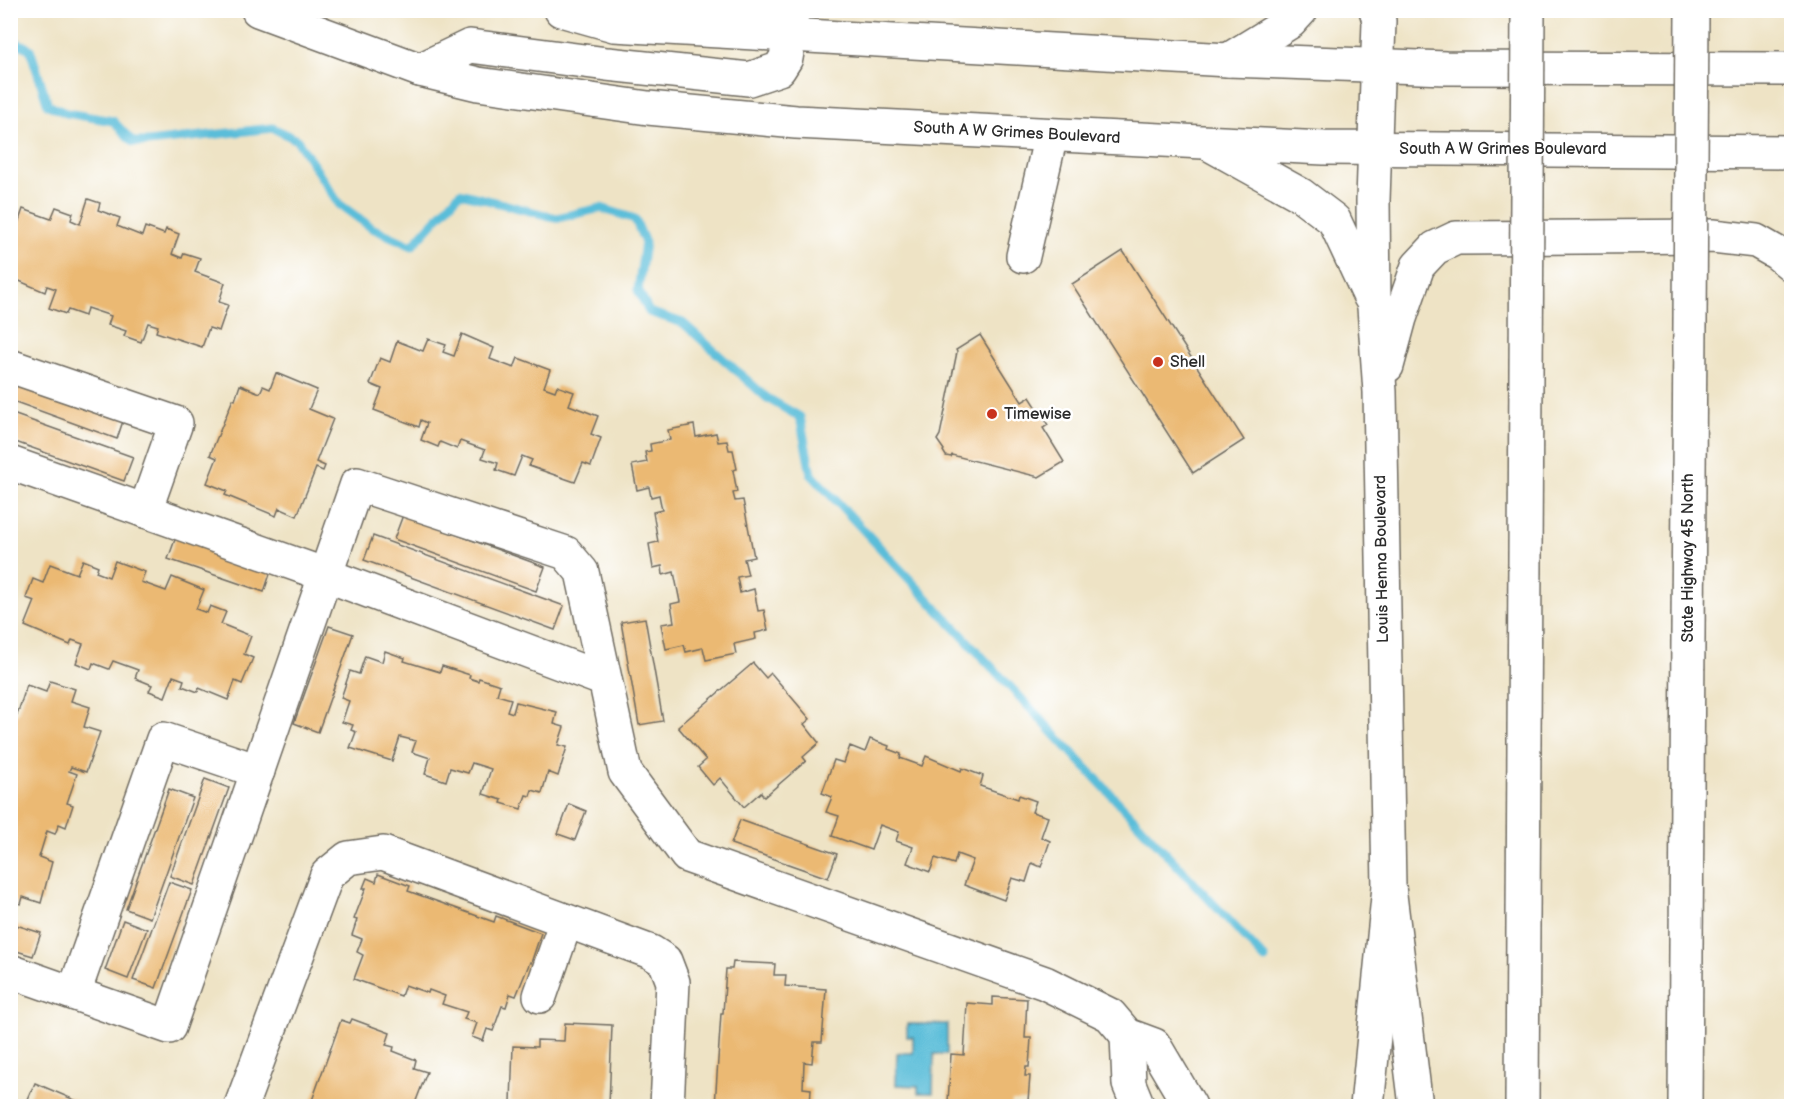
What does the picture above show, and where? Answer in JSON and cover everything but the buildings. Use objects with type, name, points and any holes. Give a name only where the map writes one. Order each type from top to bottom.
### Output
[{"type":"main road","name":"South A W Grimes Boulevard","points":[[258,10],[420,70],[478,84],[648,108],[796,122],[1324,148],[1791,152]]},
{"type":"main road","points":[[561,10],[614,24],[791,22],[1228,60],[1376,65],[1791,69]]},
{"type":"main road","points":[[1228,60],[1290,22],[1300,10]]},
{"type":"main road","name":"Louis Henna Boulevard","points":[[1367,1107],[1389,887],[1380,392],[1374,307],[1373,200],[1379,21],[1376,10]]},
{"type":"main road","points":[[1522,1107],[1528,10]]},
{"type":"main road","name":"State Highway 45 North","points":[[1684,1107],[1692,10]]},
{"type":"main road","points":[[420,70],[470,46],[749,79],[779,69],[786,58],[791,22]]},
{"type":"main road","points":[[1023,256],[1051,135]]},
{"type":"main road","points":[[1206,142],[1301,195],[1334,220],[1374,307]]},
{"type":"main road","points":[[1380,392],[1400,318],[1418,266],[1435,249],[1456,238],[1713,236],[1756,241],[1778,253],[1791,265]]},
{"type":"main road","points":[[10,366],[176,423],[145,511]]},
{"type":"main road","points":[[10,463],[326,575],[605,680]]},
{"type":"main road","points":[[10,971],[169,1027],[357,484],[566,553],[582,572],[625,772],[687,856],[1045,983],[1110,1015],[1127,1035],[1154,1045],[1190,1107]]},
{"type":"main road","points":[[74,993],[163,739],[258,771]]},
{"type":"main road","points":[[241,1107],[327,875],[348,858],[383,853],[651,952],[664,961],[673,982],[667,1107]]},
{"type":"main road","points":[[1389,887],[1416,1107]]},
{"type":"main road","points":[[540,996],[566,921]]},
{"type":"main road","points":[[1127,1035],[1129,1084],[1138,1107]]},
{"type":"water","points":[[907,1024],[947,1024],[947,1054],[934,1054],[933,1093],[918,1093],[918,1086],[896,1085],[897,1053],[913,1053],[913,1037],[907,1037]]},
{"type":"waterway","points":[[10,39],[30,49],[48,105],[66,113],[113,121],[133,142],[273,128],[297,140],[339,204],[372,228],[412,246],[460,193],[557,218],[601,208],[635,219],[645,243],[638,290],[649,312],[683,323],[767,398],[800,417],[811,474],[1265,959]]},
{"type":"place","name":"Shell","points":[[1158,362]]},
{"type":"place","name":"Timewise","points":[[992,414]]}]
